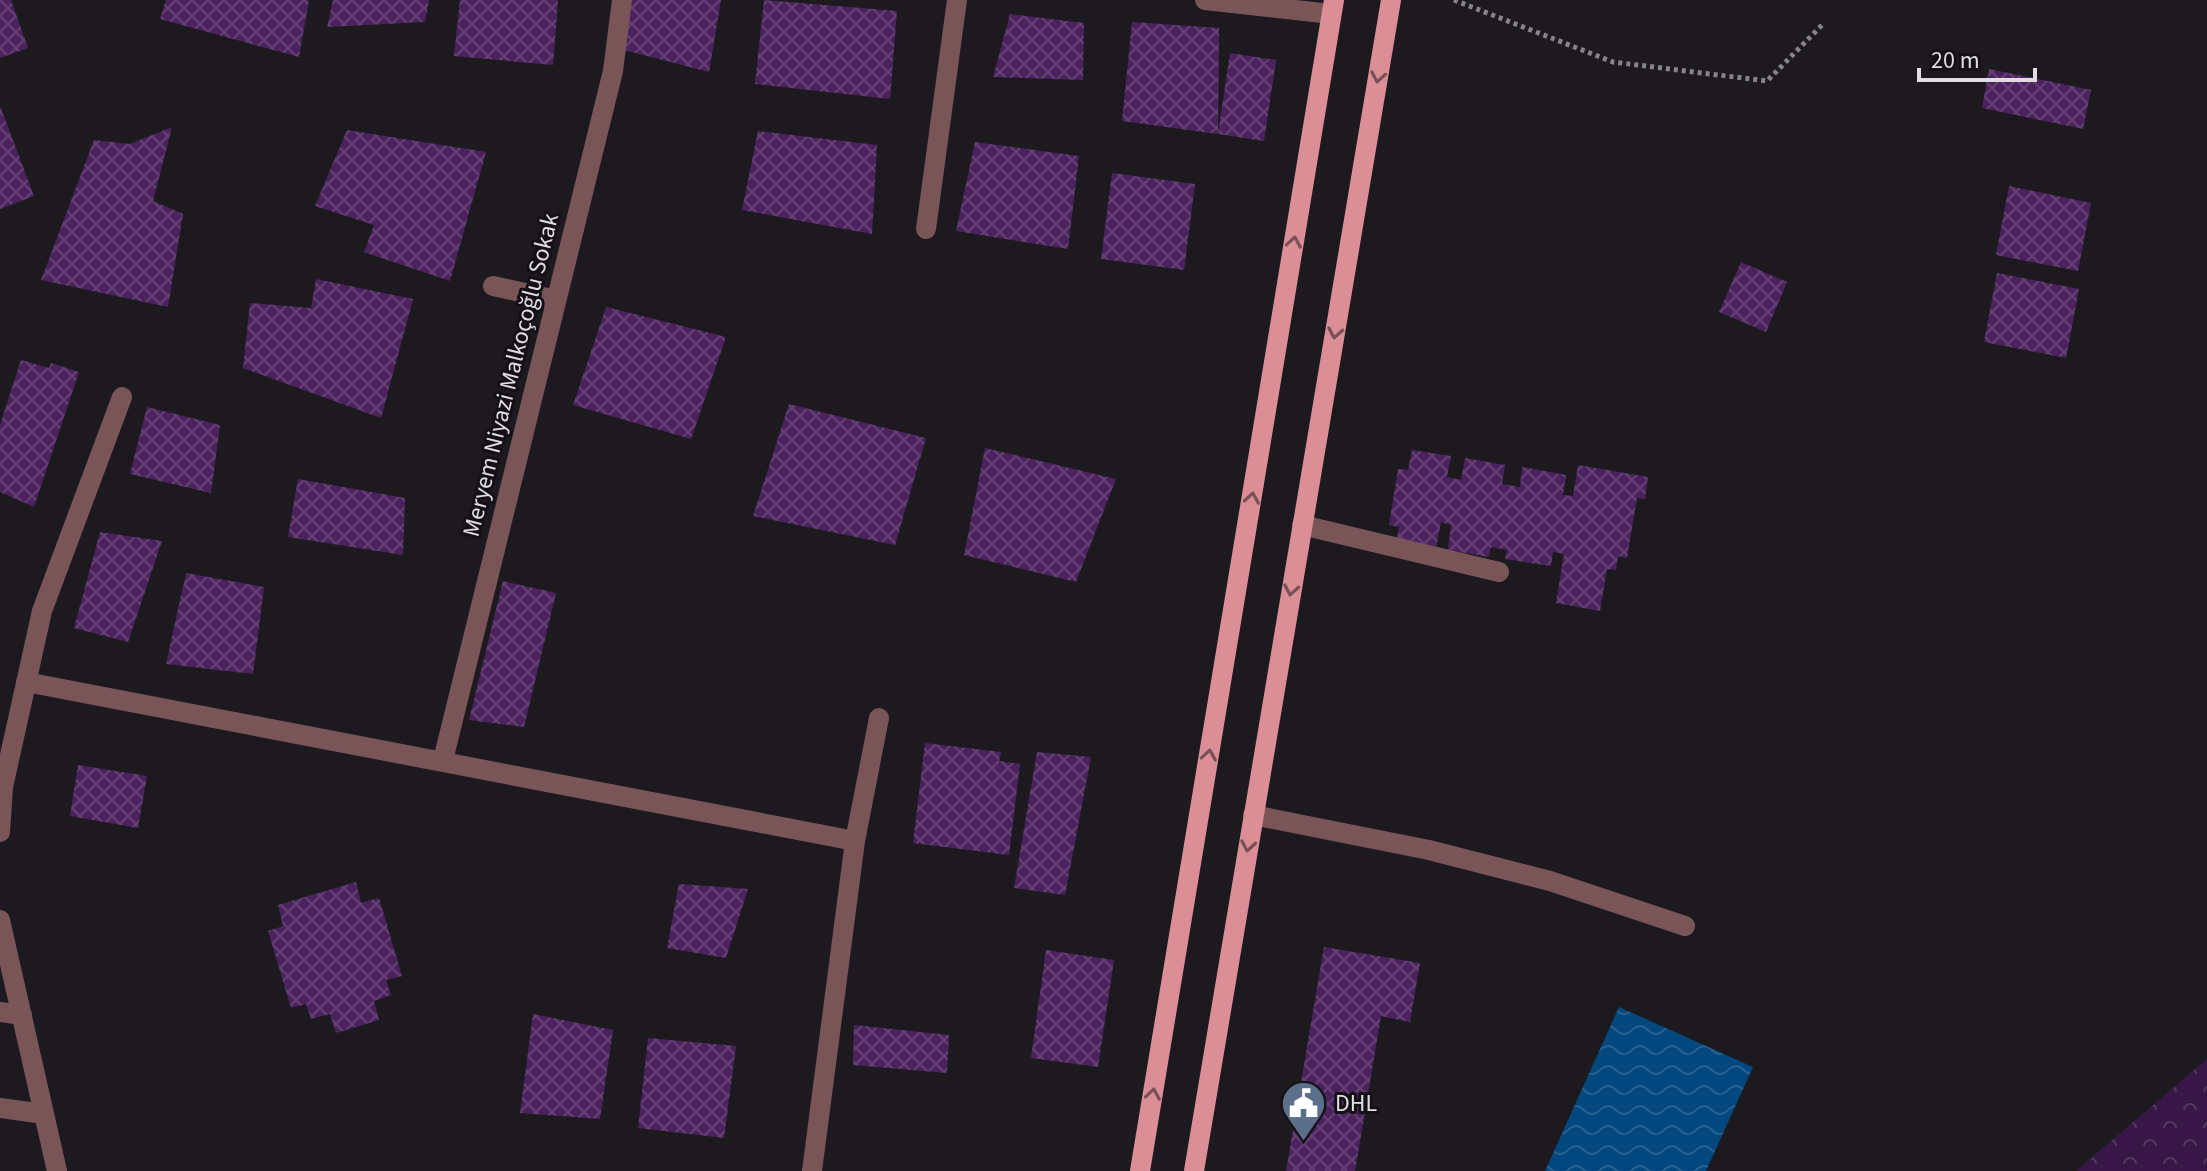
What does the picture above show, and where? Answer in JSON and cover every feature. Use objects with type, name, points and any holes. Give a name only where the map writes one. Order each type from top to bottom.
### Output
[{"type":"main road","points":[[1194,1171],[1391,0]]},
{"type":"main road","points":[[1140,1171],[1332,7]]},
{"type":"street","name":"Meryem Niyazi Malkoçoğlu Sokak","points":[[443,760],[613,71],[622,0]]},
{"type":"street","points":[[926,229],[957,0]]},
{"type":"street","points":[[1205,0],[1332,7]]},
{"type":"street","points":[[493,286],[556,300]]},
{"type":"street","points":[[0,832],[2,787],[42,611],[122,397]]},
{"type":"street","points":[[1302,525],[1499,572]]},
{"type":"street","points":[[26,682],[855,841]]},
{"type":"street","points":[[812,1171],[855,841],[879,718]]},
{"type":"street","points":[[1253,815],[1429,850],[1550,881],[1685,926]]},
{"type":"street","points":[[0,920],[57,1171]]},
{"type":"street","points":[[0,1012],[22,1015]]},
{"type":"street","points":[[0,1108],[44,1114]]},
{"type":"path","points":[[1454,0],[1613,62],[1767,81],[1822,25]]},
{"type":"green space","points":[[2207,1059],[2207,1171],[2076,1171]]},
{"type":"water","points":[[1619,1007],[1753,1067],[1706,1171],[1545,1171]]},
{"type":"building","points":[[0,0],[11,0],[28,48],[0,58]]},
{"type":"building","points":[[166,0],[309,0],[299,57],[160,19]]},
{"type":"building","points":[[333,0],[429,0],[425,22],[327,27]]},
{"type":"building","points":[[460,0],[558,0],[553,65],[454,56]]},
{"type":"building","points":[[632,0],[721,0],[709,72],[624,50]]},
{"type":"building","points":[[764,0],[897,11],[890,99],[755,84]]},
{"type":"building","points":[[1010,14],[1084,23],[1083,80],[993,77]]},
{"type":"building","points":[[1132,22],[1219,28],[1218,134],[1122,121]]},
{"type":"building","points":[[1230,53],[1276,60],[1264,141],[1218,134]]},
{"type":"building","points":[[1989,69],[2091,90],[2083,129],[1982,108]]},
{"type":"building","points":[[0,106],[34,196],[0,209]]},
{"type":"building","points":[[172,127],[153,201],[183,214],[168,307],[41,280],[94,140],[130,144]]},
{"type":"building","points":[[347,130],[486,152],[450,281],[364,252],[374,225],[315,206]]},
{"type":"building","points":[[758,131],[877,145],[872,234],[742,210]]},
{"type":"building","points":[[975,142],[1079,156],[1068,249],[956,231]]},
{"type":"building","points":[[1112,173],[1195,184],[1184,270],[1101,259]]},
{"type":"building","points":[[2009,186],[2091,203],[2078,271],[1996,255]]},
{"type":"building","points":[[1741,262],[1787,282],[1766,332],[1719,312]]},
{"type":"building","points":[[1997,273],[2079,289],[2066,358],[1984,342]]},
{"type":"building","points":[[316,279],[413,299],[381,418],[243,368],[250,303],[311,308]]},
{"type":"building","points":[[606,307],[726,337],[691,439],[573,405]]},
{"type":"building","points":[[21,360],[49,368],[51,363],[79,372],[34,507],[0,492],[0,425]]},
{"type":"building","points":[[789,404],[926,438],[895,545],[753,516]]},
{"type":"building","points":[[147,407],[220,425],[211,493],[130,474]]},
{"type":"building","points":[[985,448],[1116,479],[1076,582],[964,555]]},
{"type":"building","points":[[1412,450],[1451,456],[1447,477],[1461,480],[1465,458],[1505,465],[1502,484],[1520,487],[1522,467],[1566,475],[1563,495],[1573,496],[1578,465],[1648,477],[1645,499],[1637,498],[1627,558],[1618,556],[1616,570],[1607,569],[1600,611],[1556,603],[1564,554],[1553,552],[1551,566],[1505,559],[1507,550],[1491,547],[1489,557],[1448,550],[1451,525],[1441,522],[1436,548],[1396,542],[1399,527],[1389,525],[1398,469],[1408,470]]},
{"type":"building","points":[[298,479],[405,498],[403,555],[288,537]]},
{"type":"building","points":[[100,532],[162,541],[128,642],[74,628]]},
{"type":"building","points":[[186,573],[264,587],[253,674],[166,664]]},
{"type":"building","points":[[503,581],[556,593],[524,727],[469,720]]},
{"type":"building","points":[[925,743],[1001,752],[999,761],[1020,764],[1009,855],[913,843]]},
{"type":"building","points":[[1037,752],[1091,757],[1065,895],[1014,888]]},
{"type":"building","points":[[78,765],[147,776],[138,828],[70,816]]},
{"type":"building","points":[[356,882],[361,903],[379,898],[402,976],[386,980],[391,995],[374,1001],[379,1020],[336,1033],[330,1014],[311,1019],[306,1004],[291,1008],[268,931],[283,926],[278,905]]},
{"type":"building","points":[[679,884],[748,889],[726,958],[667,948]]},
{"type":"building","points":[[1324,947],[1420,963],[1410,1022],[1381,1016],[1355,1171],[1286,1171]]},
{"type":"building","points":[[1046,950],[1114,960],[1098,1067],[1031,1058]]},
{"type":"building","points":[[533,1014],[613,1030],[600,1119],[520,1113]]},
{"type":"building","points":[[854,1025],[949,1035],[947,1073],[853,1065]]},
{"type":"building","points":[[648,1038],[736,1046],[724,1138],[638,1128]]},
{"type":"place","name":"DHL","points":[[1304,1142]]}]
